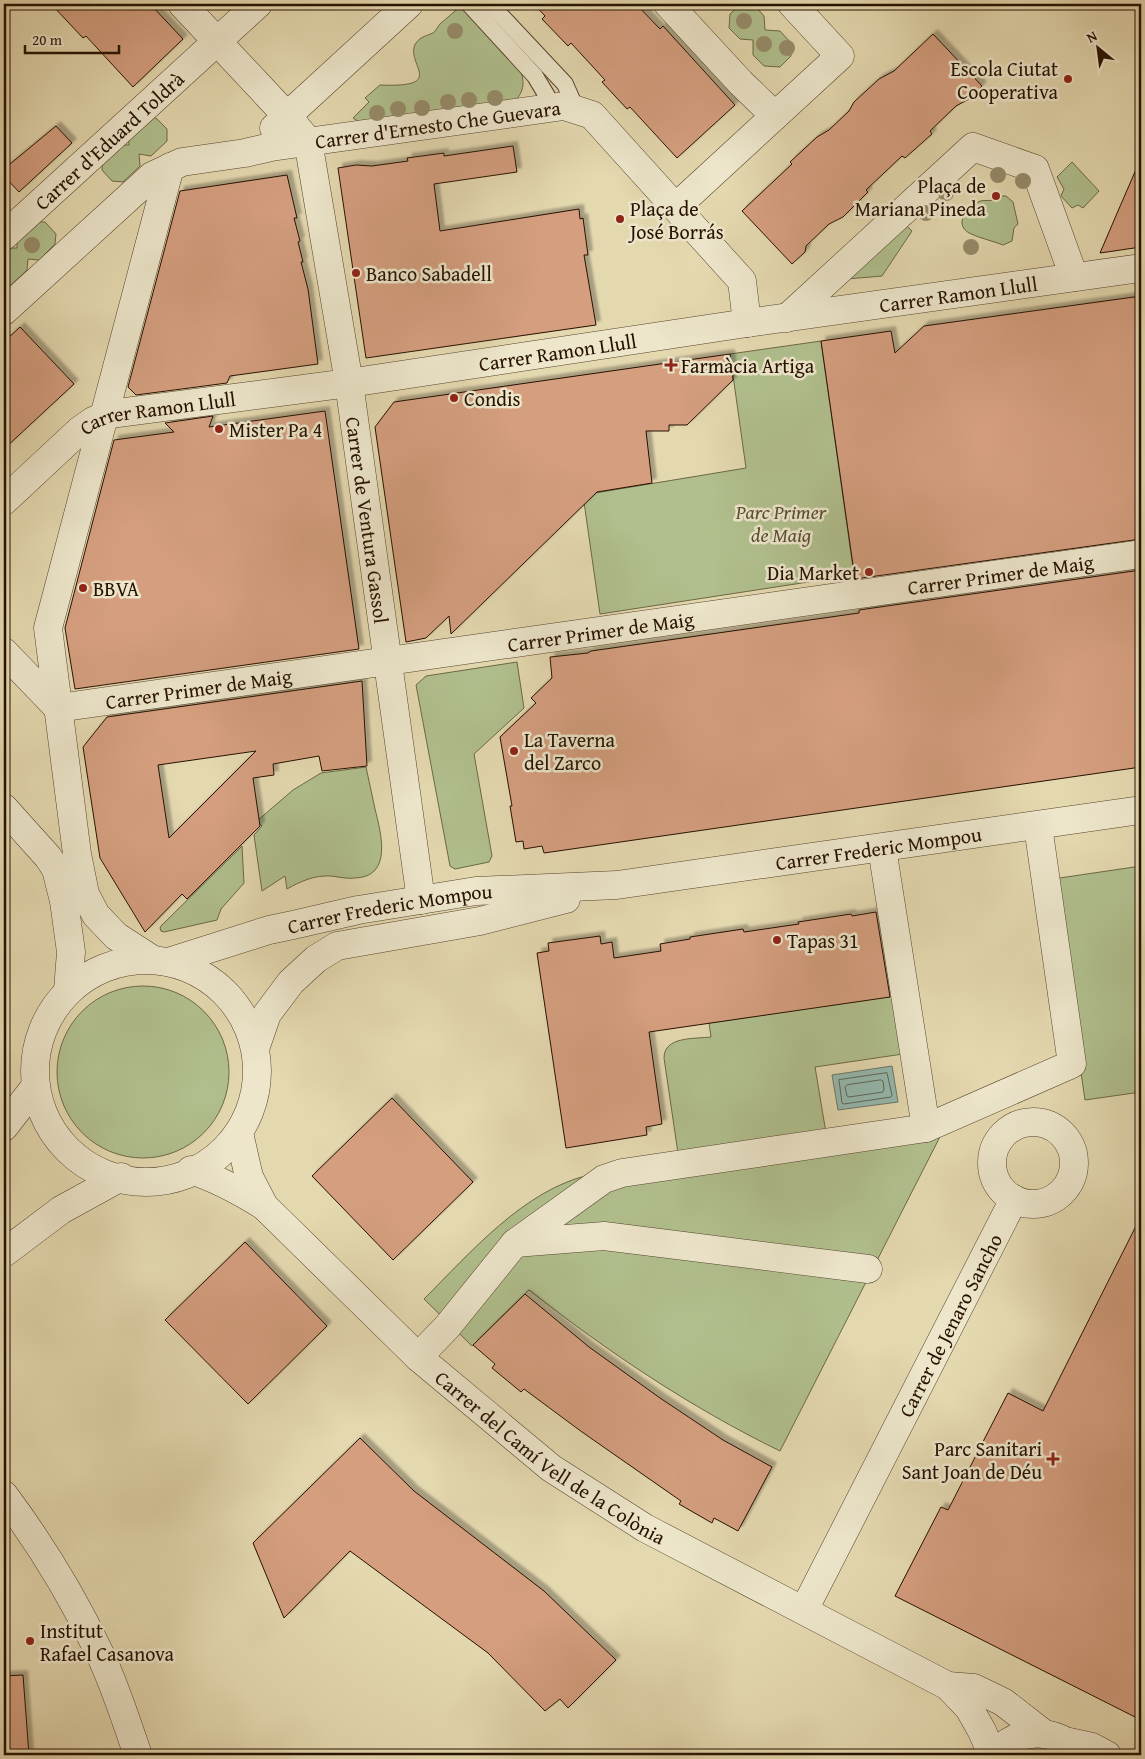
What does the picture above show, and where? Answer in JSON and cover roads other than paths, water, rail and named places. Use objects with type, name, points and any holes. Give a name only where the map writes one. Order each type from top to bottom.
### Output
[{"type":"street","points":[[182,4],[218,40],[308,141]]},
{"type":"street","name":"Carrer d'Eduard Toldrà","points":[[4,236],[258,4]]},
{"type":"street","points":[[245,153],[288,117],[408,4]]},
{"type":"street","points":[[668,4],[741,83],[775,116]]},
{"type":"street","points":[[676,207],[840,56],[792,4]]},
{"type":"street","name":"Carrer d'Ernesto Che Guevara","points":[[170,167],[182,162],[308,141],[563,108],[592,115],[742,281],[747,323]]},
{"type":"street","name":"Carrer de Ventura Gassol","points":[[308,141],[349,383],[421,900]]},
{"type":"street","points":[[787,318],[973,148],[1036,169],[1074,277]]},
{"type":"street","points":[[4,311],[146,181],[170,167]]},
{"type":"street","points":[[4,808],[56,869],[64,902],[70,952],[68,990],[40,1037],[35,1062],[35,1087],[39,1106],[50,1129],[68,1152],[92,1168],[121,1177],[160,1180],[180,1176],[214,1158],[239,1133],[249,1114],[254,1096],[257,1070],[256,1046],[250,1027],[229,995],[209,978],[159,960],[116,936],[96,915],[85,894],[73,823],[48,628],[170,167]]},
{"type":"street","name":"Carrer Ramon Llull","points":[[4,501],[78,431],[93,421],[110,414],[349,383],[747,323],[1141,268]]},
{"type":"street","name":"Carrer Primer de Maig","points":[[58,708],[1141,554]]},
{"type":"street","points":[[4,652],[58,708]]},
{"type":"street","name":"Carrer Frederic Mompou","points":[[68,990],[85,978],[103,970],[138,960],[159,960],[269,930],[358,910],[476,891],[617,885],[1141,810]]},
{"type":"street","points":[[33,840],[42,843],[58,839],[73,823]]},
{"type":"street","points":[[418,1356],[447,1327],[516,1243],[604,1179],[622,1173],[926,1128],[1072,1064],[1038,826]]},
{"type":"street","points":[[882,848],[926,1128]]},
{"type":"street","name":"Carrer Frederic Mompou","points":[[256,1046],[267,1014],[291,982],[316,959],[337,946],[480,921],[617,885]]},
{"type":"street","points":[[4,1127],[35,1087]]},
{"type":"street","name":"Carrer del Camí Vell de la Colònia","points":[[239,1133],[249,1177],[264,1206],[418,1356],[551,1468],[645,1528],[948,1686],[969,1708],[982,1731],[992,1755],[1000,1747],[1015,1738],[1032,1734],[1057,1736],[1076,1749],[1092,1747],[1107,1755]]},
{"type":"street","points":[[191,1170],[236,1188],[264,1206]]},
{"type":"street","points":[[4,1253],[61,1210],[121,1177]]},
{"type":"street","name":"Carrer de Jenaro Sancho","points":[[804,1610],[1014,1199]]},
{"type":"street","points":[[516,1243],[604,1236],[868,1269]]},
{"type":"street","points":[[4,1495],[63,1584],[100,1652],[138,1755]]},
{"type":"street","name":"Carrer del Camí Vell de la Colònia","points":[[948,1686],[974,1688],[1003,1702],[1043,1734]]},
{"type":"lane","points":[[469,4],[535,76],[547,96],[563,108]]},
{"type":"lane","points":[[490,4],[564,84],[563,108]]},
{"type":"water","points":[[892,1066],[898,1102],[838,1110],[832,1075]]},
{"type":"place","name":"Escola Ciutat Cooperativa","points":[[1068,79]]},
{"type":"place","name":"Plaça de Mariana Pineda","points":[[996,196]]},
{"type":"place","name":"Plaça de José Borrás","points":[[620,219]]},
{"type":"place","name":"Banco Sabadell","points":[[356,273]]},
{"type":"place","name":"Farmàcia Artiga","points":[[671,365]]},
{"type":"place","name":"Condis","points":[[454,398]]},
{"type":"place","name":"Mister Pa 4","points":[[219,429]]},
{"type":"place","name":"Dia Market","points":[[869,572]]},
{"type":"place","name":"BBVA","points":[[83,588]]},
{"type":"place","name":"La Taverna del Zarco","points":[[514,751]]},
{"type":"place","name":"Tapas 31","points":[[777,940]]},
{"type":"place","name":"Parc Sanitari Sant Joan de Déu","points":[[1053,1459]]},
{"type":"place","name":"Institut Rafael Casanova","points":[[30,1641]]},
{"type":"park label","name":"Parc Primer de Maig","points":[[781,522]]}]
